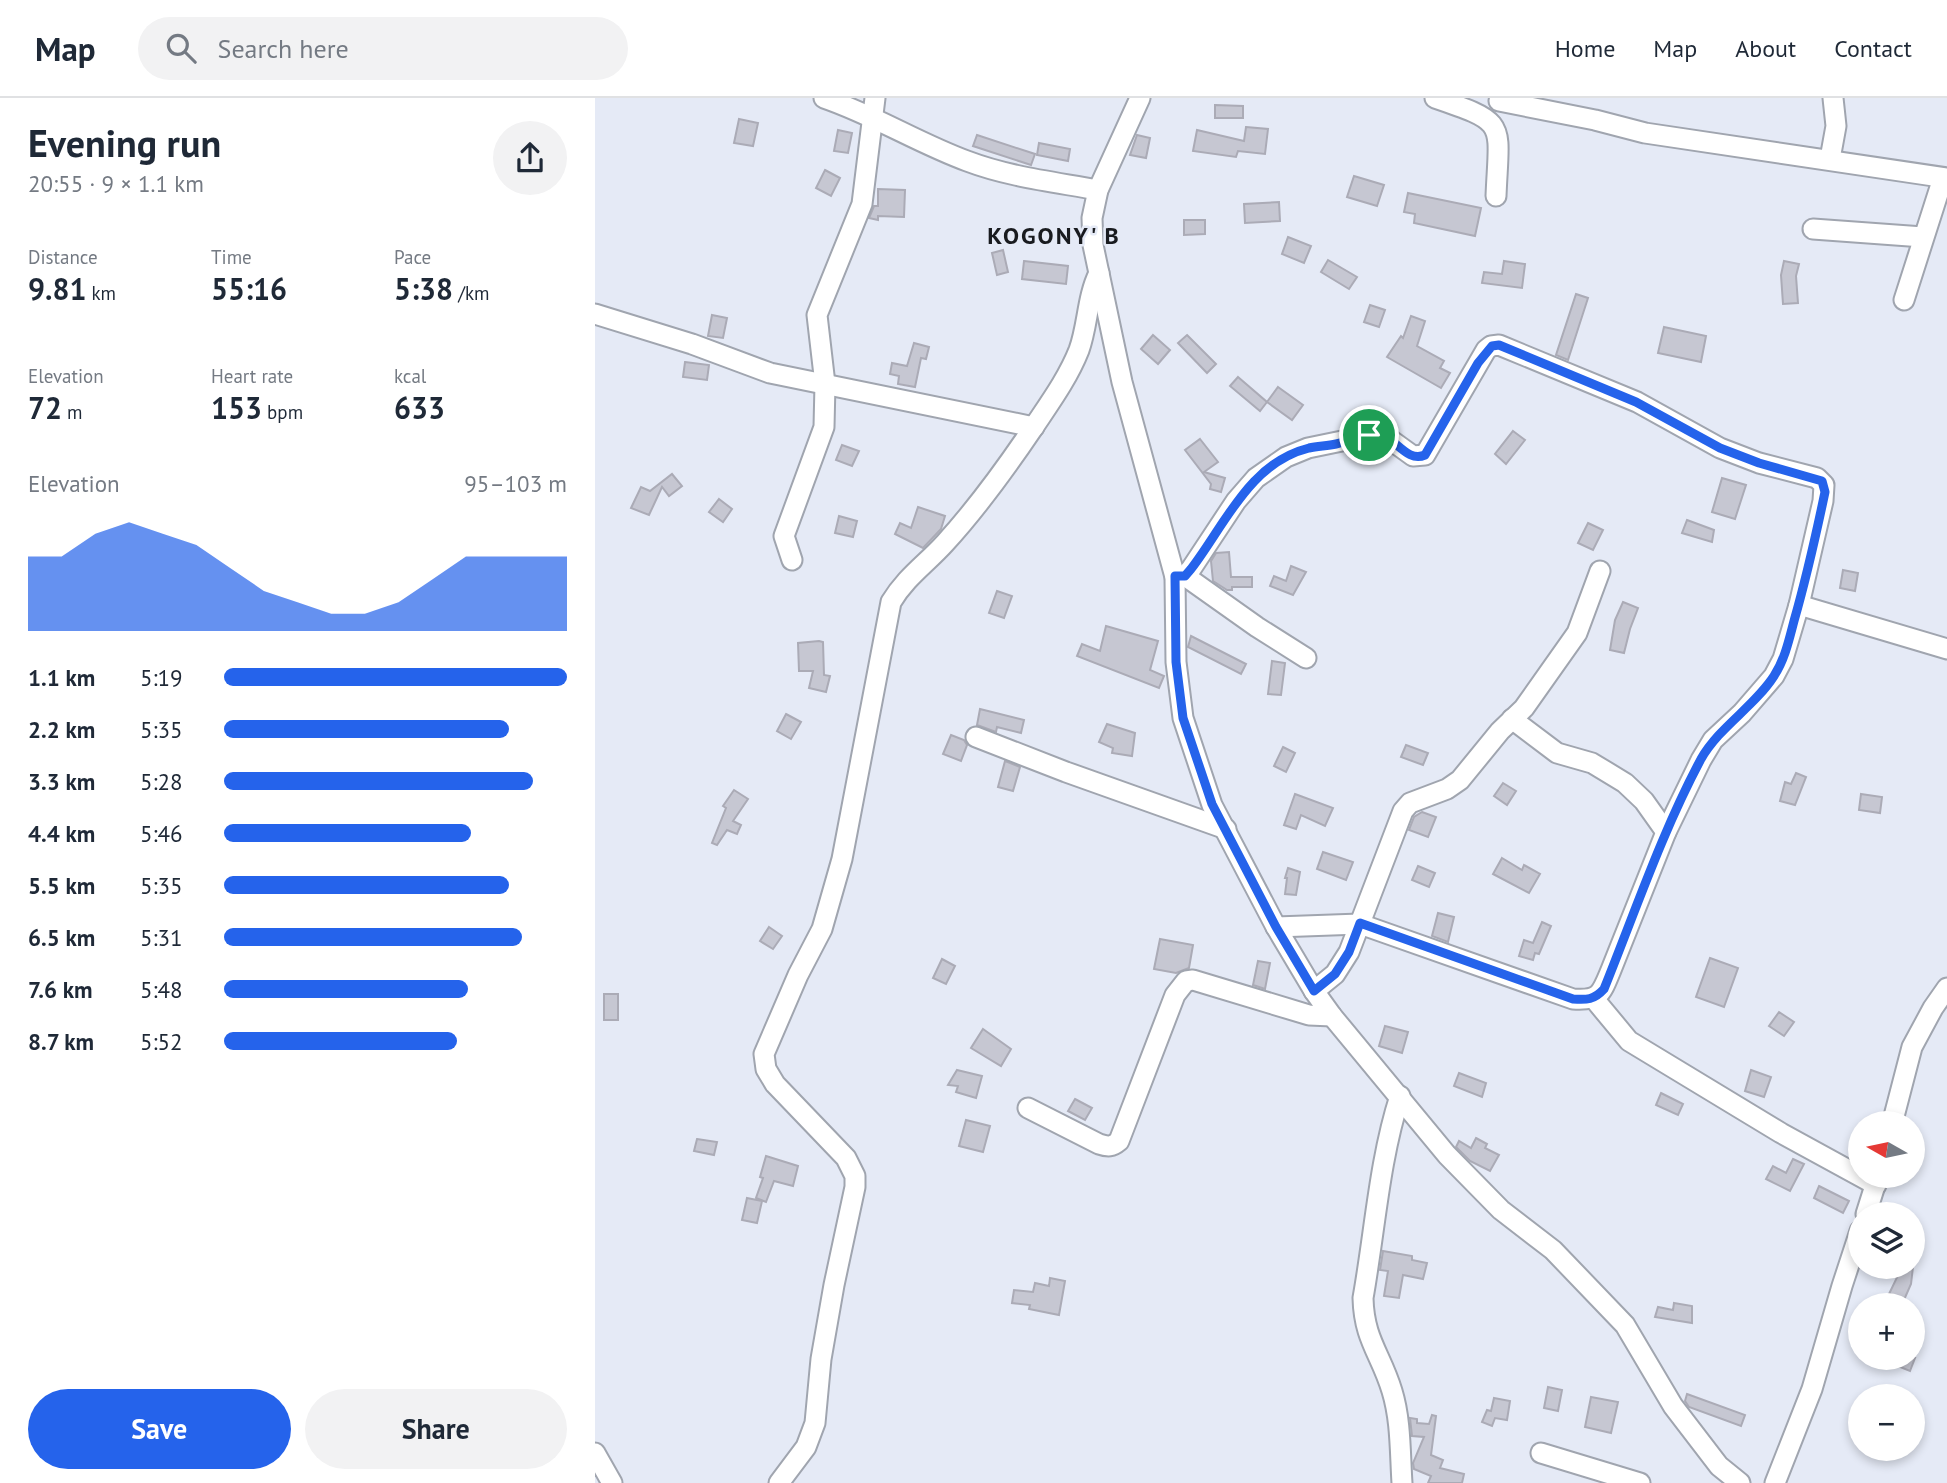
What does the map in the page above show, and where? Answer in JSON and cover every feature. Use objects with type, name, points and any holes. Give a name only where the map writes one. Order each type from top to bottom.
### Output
[{"type":"street","points":[[824,98],[874,108],[887,126],[969,162],[1000,171],[1098,190]]},
{"type":"street","points":[[1140,98],[1098,190],[1092,218],[1093,245],[1122,382],[1180,576],[1176,662],[1183,718],[1212,804],[1276,927],[1332,1016],[1447,1155],[1501,1210],[1553,1250],[1625,1325],[1673,1406],[1719,1466],[1739,1483]]},
{"type":"street","points":[[1436,98],[1475,111],[1497,129],[1499,140],[1496,196]]},
{"type":"street","points":[[1829,159],[1836,127],[1833,98]]},
{"type":"street","points":[[1499,101],[1645,133],[1945,178],[1923,237],[1905,300]]},
{"type":"street","points":[[792,560],[784,536],[824,427],[825,384],[817,314],[862,204],[874,108]]},
{"type":"street","points":[[1813,229],[1923,237]]},
{"type":"street","points":[[779,1483],[806,1447],[815,1423],[821,1359],[834,1285],[854,1198],[855,1176],[846,1158],[775,1084],[766,1069],[764,1054],[798,975],[822,929],[842,859],[891,602],[900,586],[944,545],[1001,475],[1034,426],[1079,350],[1094,284],[1100,272]]},
{"type":"street","points":[[595,314],[692,344],[769,373],[1034,426]]},
{"type":"street","points":[[1180,576],[1200,558],[1237,500],[1256,478],[1286,457],[1308,448],[1375,434],[1388,438],[1413,456],[1425,455],[1478,363],[1492,346],[1499,345],[1636,402],[1720,448],[1759,463],[1822,481],[1825,492],[1799,605],[1783,659],[1774,676],[1742,713],[1713,740],[1666,832],[1604,989],[1597,997],[1588,1000],[1573,999],[1360,923],[1276,927]]},
{"type":"street","points":[[1314,991],[1335,974],[1349,952],[1403,811],[1410,803],[1447,789],[1460,780],[1524,708],[1577,634],[1600,571]]},
{"type":"street","points":[[1180,576],[1306,657]]},
{"type":"street","points":[[1799,605],[1947,649]]},
{"type":"street","points":[[1512,719],[1557,753],[1592,763],[1625,783],[1644,801],[1666,832]]},
{"type":"street","points":[[976,737],[1226,829]]},
{"type":"street","points":[[1028,1108],[1099,1144],[1114,1146],[1119,1141],[1175,995],[1186,981],[1193,980],[1309,1015],[1332,1016]]},
{"type":"street","points":[[1895,1111],[1912,1047],[1947,988]]},
{"type":"street","points":[[1597,997],[1595,1000],[1629,1041],[1781,1133],[1848,1166]]},
{"type":"street","points":[[1400,1096],[1384,1159],[1363,1298],[1363,1319],[1397,1409],[1402,1483]]},
{"type":"street","points":[[1775,1483],[1812,1389],[1848,1268]]},
{"type":"street","points":[[595,1453],[612,1483]]},
{"type":"street","points":[[1541,1453],[1640,1483]]},
{"type":"building","points":[[1215,105],[1243,106],[1243,118],[1215,118]]},
{"type":"building","points":[[739,119],[758,123],[753,146],[734,143]]},
{"type":"building","points":[[1246,127],[1268,129],[1265,154],[1238,151],[1236,157],[1193,151],[1197,130],[1244,141]]},
{"type":"building","points":[[838,130],[852,133],[848,153],[834,151]]},
{"type":"building","points":[[977,135],[1035,154],[1031,165],[973,146]]},
{"type":"building","points":[[1137,135],[1150,138],[1146,158],[1130,155]]},
{"type":"building","points":[[1039,143],[1070,149],[1068,161],[1037,155]]},
{"type":"building","points":[[825,170],[840,178],[831,196],[816,188]]},
{"type":"building","points":[[1354,176],[1384,185],[1377,206],[1347,197]]},
{"type":"building","points":[[878,189],[905,190],[904,217],[878,216],[878,220],[869,218],[874,206],[878,206]]},
{"type":"building","points":[[1408,193],[1481,208],[1475,236],[1414,223],[1415,214],[1404,212]]},
{"type":"building","points":[[1279,202],[1280,221],[1245,223],[1244,204]]},
{"type":"building","points":[[1184,220],[1205,220],[1205,234],[1184,235]]},
{"type":"building","points":[[1288,237],[1311,246],[1304,263],[1282,254]]},
{"type":"building","points":[[1003,250],[1008,272],[997,275],[992,253]]},
{"type":"building","points":[[1328,260],[1357,277],[1349,289],[1321,272]]},
{"type":"building","points":[[1024,261],[1068,266],[1066,284],[1022,279]]},
{"type":"building","points":[[1504,261],[1525,264],[1522,288],[1482,283],[1484,272],[1502,274]]},
{"type":"building","points":[[1784,261],[1799,264],[1796,276],[1798,303],[1783,304],[1781,275]]},
{"type":"building","points":[[1576,294],[1588,298],[1568,360],[1556,355]]},
{"type":"building","points":[[1370,305],[1385,310],[1379,327],[1364,322]]},
{"type":"building","points":[[712,315],[727,318],[723,338],[708,336]]},
{"type":"building","points":[[1411,316],[1425,321],[1417,346],[1444,361],[1440,368],[1450,373],[1441,388],[1387,357],[1401,336],[1403,338]]},
{"type":"building","points":[[1664,327],[1706,336],[1701,362],[1658,353]]},
{"type":"building","points":[[1153,335],[1170,350],[1158,364],[1141,349]]},
{"type":"building","points":[[1187,335],[1216,364],[1207,373],[1178,343]]},
{"type":"building","points":[[914,343],[929,347],[926,359],[921,358],[915,387],[898,384],[899,376],[890,374],[892,363],[907,366]]},
{"type":"building","points":[[685,362],[709,365],[707,380],[683,377]]},
{"type":"building","points":[[1238,377],[1267,402],[1260,411],[1230,386]]},
{"type":"building","points":[[1278,387],[1303,405],[1292,420],[1267,402]]},
{"type":"building","points":[[1513,431],[1525,440],[1506,464],[1495,454]]},
{"type":"building","points":[[1200,439],[1218,462],[1204,472],[1225,478],[1221,492],[1210,489],[1211,484],[1185,450]]},
{"type":"building","points":[[842,445],[859,451],[852,466],[836,460]]},
{"type":"building","points":[[672,474],[682,486],[669,496],[662,487],[649,515],[631,508],[641,487],[650,491]]},
{"type":"building","points":[[1722,478],[1746,485],[1735,519],[1712,512]]},
{"type":"building","points":[[719,499],[732,509],[723,522],[709,512]]},
{"type":"building","points":[[918,507],[945,516],[941,529],[923,548],[895,534],[900,523],[911,528]]},
{"type":"building","points":[[839,516],[857,521],[853,537],[835,533]]},
{"type":"building","points":[[1687,520],[1714,530],[1712,542],[1682,533]]},
{"type":"building","points":[[1588,523],[1603,530],[1593,550],[1578,543]]},
{"type":"building","points":[[1229,552],[1231,577],[1252,577],[1252,587],[1232,587],[1232,590],[1227,590],[1213,581],[1211,561],[1216,553]]},
{"type":"building","points":[[1291,566],[1306,572],[1293,595],[1270,586],[1274,576],[1286,581]]},
{"type":"building","points":[[1843,570],[1858,573],[1855,591],[1840,588]]},
{"type":"building","points":[[997,591],[1012,596],[1004,618],[989,613]]},
{"type":"building","points":[[1623,602],[1638,608],[1624,653],[1610,650],[1615,620]]},
{"type":"building","points":[[1106,626],[1158,641],[1150,670],[1164,676],[1159,688],[1077,656],[1082,644],[1100,651]]},
{"type":"building","points":[[1191,636],[1246,664],[1241,674],[1188,647]]},
{"type":"building","points":[[823,642],[824,675],[830,676],[826,692],[809,688],[813,671],[799,671],[798,643]]},
{"type":"building","points":[[1272,661],[1285,663],[1281,695],[1268,694]]},
{"type":"building","points":[[980,709],[1024,720],[1021,733],[997,727],[996,732],[977,725]]},
{"type":"building","points":[[786,714],[801,722],[791,739],[777,731]]},
{"type":"building","points":[[1107,724],[1135,733],[1132,756],[1112,753],[1113,748],[1099,742]]},
{"type":"building","points":[[951,735],[964,740],[967,745],[961,761],[943,754]]},
{"type":"building","points":[[1406,745],[1428,753],[1423,765],[1401,757]]},
{"type":"building","points":[[1283,747],[1295,753],[1286,772],[1274,766]]},
{"type":"building","points":[[1005,761],[1020,767],[1013,791],[998,787]]},
{"type":"building","points":[[1796,773],[1806,777],[1795,805],[1780,801],[1785,782],[1791,784]]},
{"type":"building","points":[[1503,783],[1516,791],[1507,805],[1494,796]]},
{"type":"building","points":[[734,790],[748,799],[733,821],[741,825],[737,834],[727,830],[717,845],[712,843],[726,808],[723,806]]},
{"type":"building","points":[[1295,794],[1333,808],[1325,826],[1301,815],[1296,829],[1284,825]]},
{"type":"building","points":[[1861,794],[1882,797],[1880,813],[1859,810]]},
{"type":"building","points":[[1422,812],[1436,817],[1428,837],[1409,830],[1414,817]]},
{"type":"building","points":[[1323,852],[1353,862],[1346,880],[1317,869]]},
{"type":"building","points":[[1502,858],[1522,870],[1524,865],[1540,874],[1529,893],[1493,874]]},
{"type":"building","points":[[1418,866],[1435,873],[1429,887],[1412,880]]},
{"type":"building","points":[[1288,868],[1300,872],[1296,895],[1285,894]]},
{"type":"building","points":[[1438,913],[1454,917],[1448,942],[1432,936]]},
{"type":"building","points":[[1542,922],[1551,926],[1539,954],[1535,953],[1533,960],[1519,956],[1524,940],[1533,943]]},
{"type":"building","points":[[769,927],[782,936],[773,949],[760,941]]},
{"type":"building","points":[[1160,939],[1193,945],[1189,968],[1176,973],[1154,969]]},
{"type":"building","points":[[1710,958],[1738,968],[1724,1007],[1696,997]]},
{"type":"building","points":[[942,959],[955,966],[946,984],[933,978]]},
{"type":"building","points":[[1258,961],[1270,963],[1265,989],[1253,985]]},
{"type":"building","points":[[604,994],[618,994],[618,1020],[604,1020]]},
{"type":"building","points":[[1779,1012],[1794,1022],[1784,1036],[1769,1026]]},
{"type":"building","points":[[1385,1026],[1408,1032],[1402,1053],[1379,1046]]},
{"type":"building","points":[[983,1029],[1011,1049],[1001,1066],[971,1048]]},
{"type":"building","points":[[957,1070],[982,1076],[976,1098],[956,1092],[958,1086],[948,1085]]},
{"type":"building","points":[[1751,1070],[1771,1077],[1764,1097],[1745,1091]]},
{"type":"building","points":[[1459,1073],[1486,1083],[1482,1097],[1454,1086]]},
{"type":"building","points":[[1661,1093],[1683,1104],[1678,1115],[1656,1105]]},
{"type":"building","points":[[1075,1099],[1092,1108],[1085,1120],[1068,1111]]},
{"type":"building","points":[[966,1120],[990,1126],[983,1152],[959,1146]]},
{"type":"building","points":[[1476,1138],[1487,1144],[1485,1148],[1499,1155],[1490,1171],[1470,1161],[1456,1147],[1459,1141],[1471,1148]]},
{"type":"building","points":[[697,1139],[717,1142],[714,1155],[694,1151]]},
{"type":"building","points":[[766,1156],[798,1166],[793,1186],[774,1181],[766,1202],[756,1198],[763,1178],[760,1177]]},
{"type":"building","points":[[1793,1159],[1804,1164],[1790,1191],[1766,1179],[1773,1166],[1786,1173]]},
{"type":"building","points":[[1819,1186],[1849,1201],[1843,1213],[1814,1198]]},
{"type":"building","points":[[747,1198],[762,1201],[757,1223],[742,1220]]},
{"type":"building","points":[[1383,1251],[1412,1256],[1412,1260],[1427,1263],[1423,1279],[1403,1275],[1399,1298],[1384,1296],[1388,1271],[1380,1270]]},
{"type":"building","points":[[1050,1278],[1065,1281],[1059,1315],[1029,1309],[1030,1305],[1012,1303],[1014,1290],[1033,1292],[1035,1283],[1049,1286]]},
{"type":"building","points":[[1896,1279],[1912,1279],[1907,1293],[1889,1293]]},
{"type":"building","points":[[1674,1303],[1692,1306],[1692,1323],[1655,1317],[1658,1307],[1673,1310]]},
{"type":"building","points":[[1548,1387],[1562,1390],[1558,1411],[1544,1408]]},
{"type":"building","points":[[1687,1394],[1745,1415],[1741,1426],[1689,1407],[1685,1401]]},
{"type":"building","points":[[1591,1397],[1618,1402],[1611,1433],[1585,1427]]},
{"type":"building","points":[[1494,1398],[1510,1401],[1507,1420],[1495,1418],[1492,1426],[1482,1422],[1487,1410],[1491,1411]]},
{"type":"building","points":[[1432,1415],[1436,1416],[1431,1455],[1443,1460],[1440,1468],[1464,1474],[1462,1483],[1428,1483],[1431,1476],[1414,1469],[1413,1463],[1424,1437],[1412,1436],[1410,1418],[1417,1419],[1417,1423],[1429,1424]]},
{"type":"district","name":"KOGONY' B","points":[[1054,235]]},
{"type":"route","points":[[1499,345],[1636,402],[1720,448],[1759,463],[1817,478],[1824,485],[1825,492],[1799,605],[1783,659],[1761,693],[1713,740],[1701,760],[1666,832],[1604,989],[1597,997],[1588,1000],[1573,999],[1360,923],[1349,952],[1335,974],[1314,991],[1276,927],[1212,804],[1183,718],[1176,662],[1175,576],[1185,576],[1191,569],[1237,500],[1256,478],[1286,457],[1308,448],[1369,435],[1388,438],[1413,456],[1425,455],[1486,351],[1499,345]]}]
